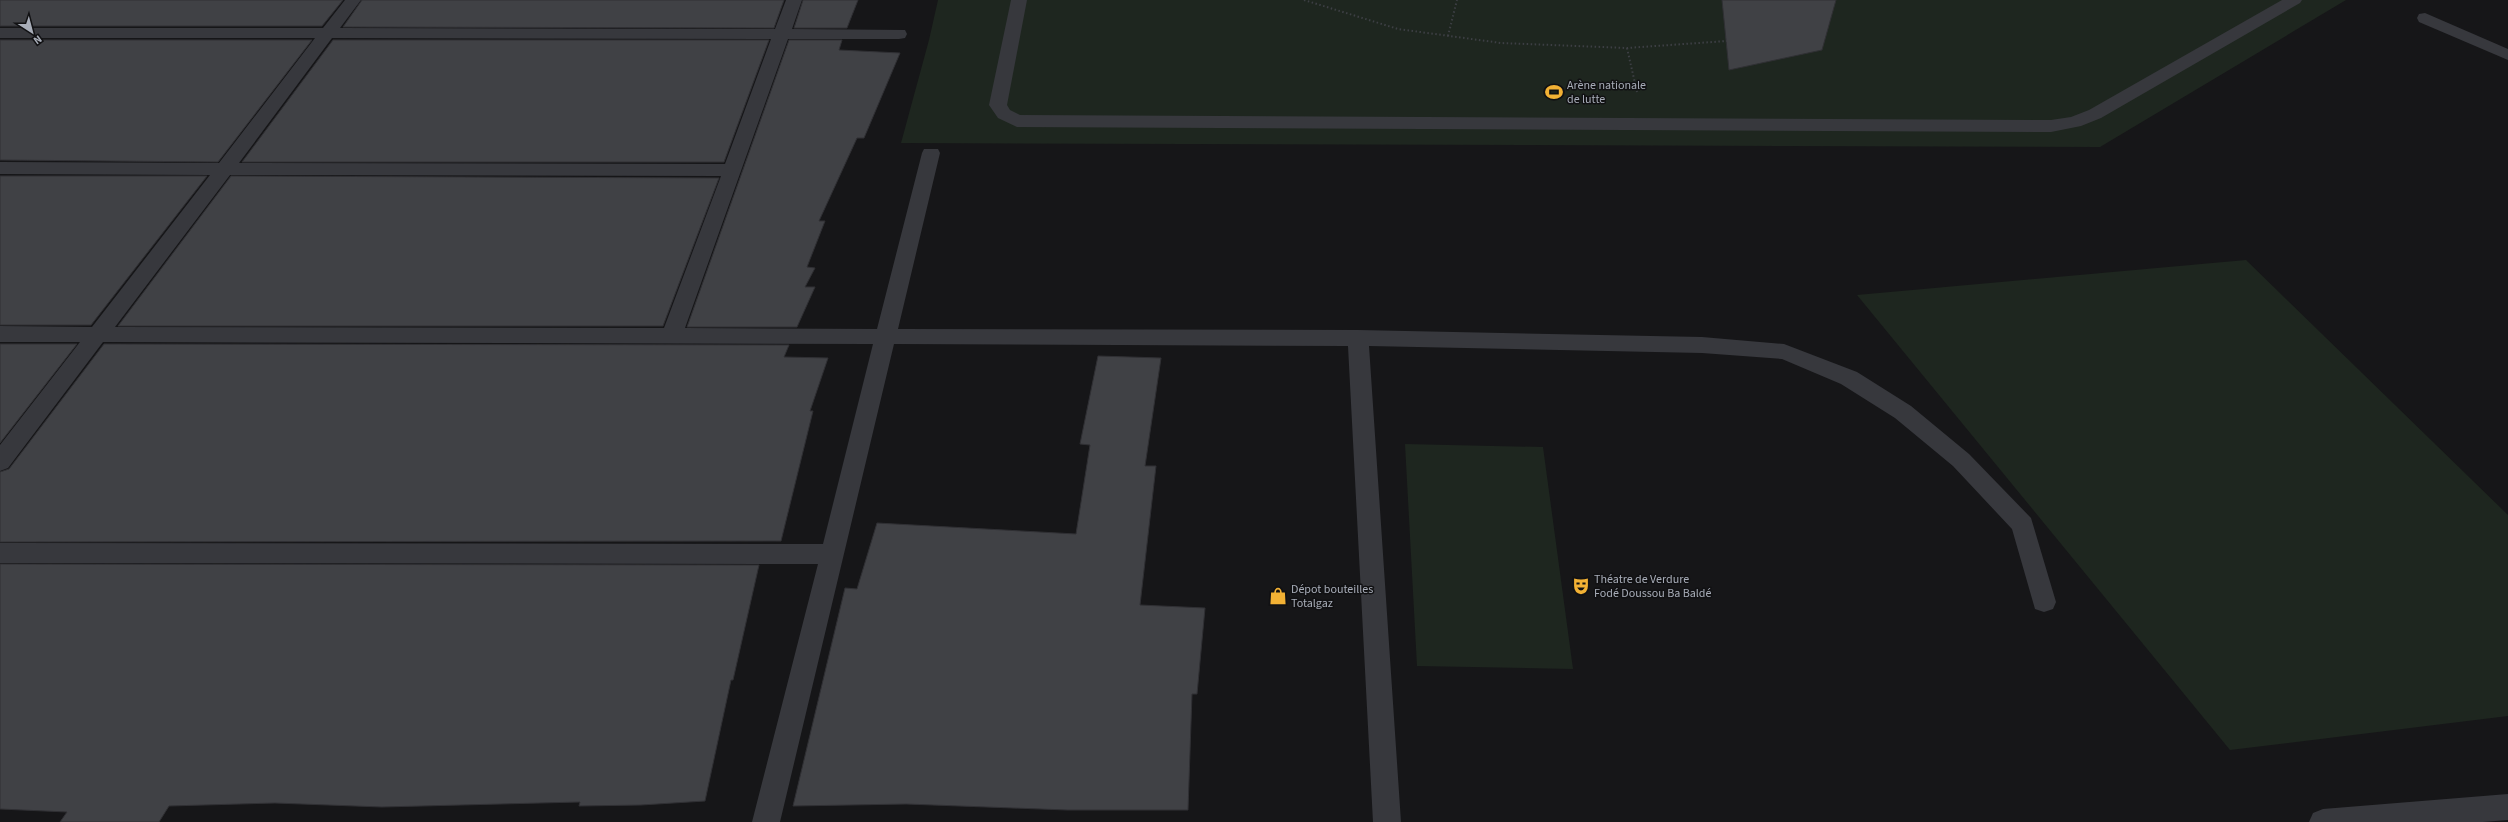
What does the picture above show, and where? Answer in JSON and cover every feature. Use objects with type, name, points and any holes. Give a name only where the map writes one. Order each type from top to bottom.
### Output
[{"type":"street","points":[[0,462],[353,0]]},
{"type":"street","points":[[672,336],[783,34],[794,0]]},
{"type":"street","points":[[1018,0],[998,105],[1004,114],[1017,121],[2043,126],[2076,122],[2095,114],[2294,0]]},
{"type":"street","points":[[2425,18],[2508,55]]},
{"type":"street","points":[[0,32],[899,34]]},
{"type":"street","points":[[766,822],[931,153]]},
{"type":"street","points":[[0,168],[733,170]]},
{"type":"street","points":[[0,334],[1358,338],[1694,345],[1784,352],[1849,378],[1903,412],[1961,460],[2023,525],[2044,602]]},
{"type":"street","points":[[1358,338],[1387,822]]},
{"type":"street","points":[[0,553],[832,554]]},
{"type":"street","points":[[2323,822],[2508,807]]},
{"type":"path","points":[[1304,0],[1398,29],[1501,43],[1627,48],[1726,41]]},
{"type":"path","points":[[1448,36],[1457,0]]},
{"type":"path","points":[[1627,48],[1644,125]]},
{"type":"shaded area","name":"Arène nationale de lutte","points":[[938,0],[2346,0],[2100,147],[901,143],[929,40]]},
{"type":"shaded area","points":[[2246,260],[2508,515],[2508,716],[2230,750],[1857,295]]},
{"type":"shaded area","points":[[1405,444],[1543,447],[1573,669],[1417,666]]},
{"type":"building","points":[[0,0],[343,0],[322,26],[0,26]]},
{"type":"building","points":[[362,0],[784,0],[774,28],[343,27]]},
{"type":"building","points":[[803,0],[858,0],[847,28],[794,28]]},
{"type":"building","points":[[1722,0],[1836,0],[1822,50],[1729,70]]},
{"type":"building","points":[[0,40],[312,40],[218,162],[0,160]]},
{"type":"building","points":[[333,40],[769,40],[724,162],[242,162]]},
{"type":"building","points":[[789,40],[842,40],[839,50],[900,53],[864,138],[857,138],[819,221],[825,221],[807,267],[815,268],[805,287],[815,287],[797,327],[687,327]]},
{"type":"building","points":[[0,176],[207,176],[91,325],[0,325]]},
{"type":"building","points":[[231,176],[719,178],[663,326],[118,326]]},
{"type":"building","points":[[0,344],[77,344],[0,443]]},
{"type":"building","points":[[104,344],[789,345],[784,357],[828,358],[810,411],[813,411],[781,541],[0,542],[0,472],[9,469]]},
{"type":"building","points":[[1098,356],[1161,358],[1145,466],[1156,466],[1140,605],[1205,608],[1197,694],[1192,694],[1188,810],[1067,810],[906,804],[793,806],[845,588],[857,589],[877,523],[1076,534],[1090,445],[1080,444]]},
{"type":"building","points":[[0,564],[759,565],[733,680],[731,680],[705,801],[641,805],[579,806],[580,802],[382,807],[275,803],[169,806],[159,822],[60,822],[67,812],[0,809]]},
{"type":"place","name":"Arène nationale de lutte","points":[[1554,92]]},
{"type":"place","name":"Théatre de Verdure Fodé Doussou Ba Baldé","points":[[1581,586]]},
{"type":"place","name":"Dépot bouteilles Totalgaz","points":[[1278,596]]}]
